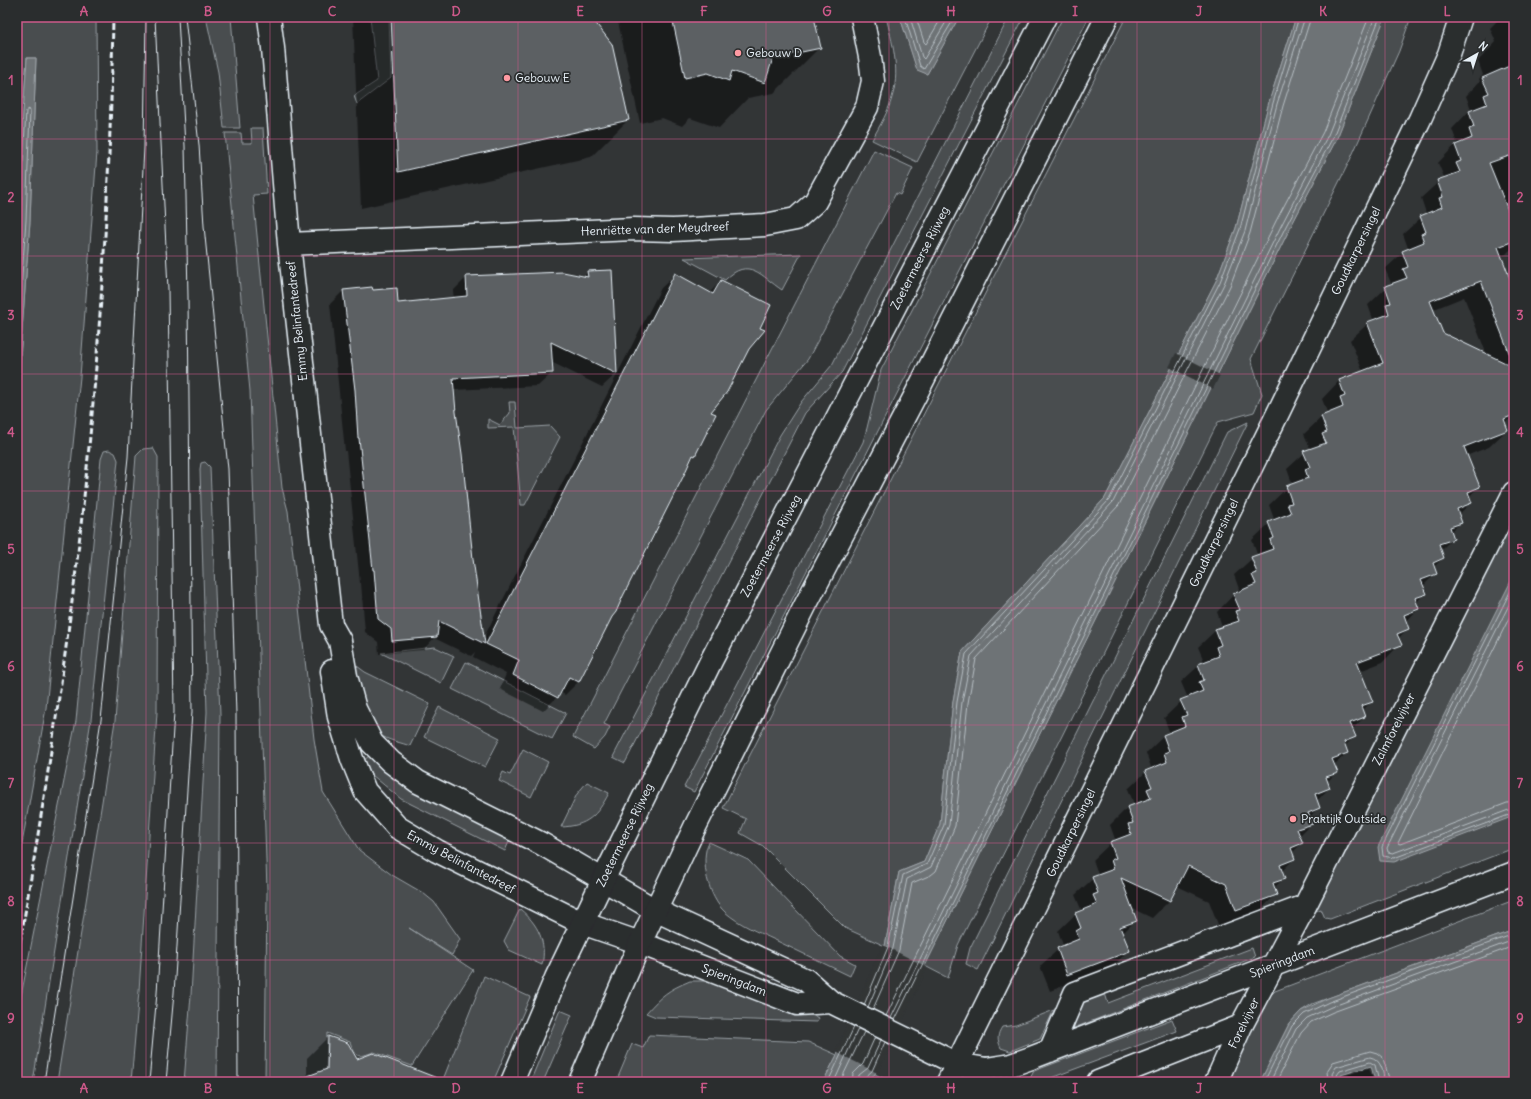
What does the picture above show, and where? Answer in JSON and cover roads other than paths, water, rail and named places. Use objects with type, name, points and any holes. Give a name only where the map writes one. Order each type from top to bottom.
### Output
[{"type":"street","name":"Emmy Belinfantedreef","points":[[269,17],[273,48],[288,244],[332,625],[340,641],[346,676],[356,709],[372,743],[391,762],[418,782],[542,844],[655,910]]},
{"type":"street","name":"Henriëtte van der Meydreef","points":[[288,244],[634,229],[673,230],[765,225],[796,219],[816,202],[867,107],[873,81],[862,17]]},
{"type":"street","name":"Zoetermeerse Rijweg","points":[[512,1082],[550,991],[582,923],[711,661],[1045,17]]},
{"type":"street","points":[[580,1082],[655,910],[695,827],[806,604],[915,396],[1107,17]]},
{"type":"street","name":"Goudkarpersingel","points":[[952,1073],[1279,411],[1420,119],[1449,54],[1461,17]]},
{"type":"street","name":"Zalmforelvijver","points":[[1274,966],[1514,493]]},
{"type":"street","name":"Emmy Belinfantedreef","points":[[332,625],[327,639],[339,717],[352,759],[365,791],[397,827],[436,851],[582,923],[640,944]]},
{"type":"street","name":"Spieringdam","points":[[655,910],[806,980],[838,1006],[916,1044],[952,1073],[993,1076],[1011,1065],[1274,966],[1514,873]]},
{"type":"street","points":[[1050,1051],[1075,993],[1305,906]]},
{"type":"street","name":"Spieringdam","points":[[640,944],[797,1004],[838,1006]]},
{"type":"street","name":"Forelvijver","points":[[1216,1082],[1240,1026],[1274,966]]},
{"type":"street","points":[[1098,1082],[1240,1026]]},
{"type":"water","points":[[900,17],[959,17],[927,74],[917,70]]},
{"type":"water","points":[[1296,17],[1385,17],[1337,138],[1290,228],[925,966],[875,1074],[865,1082],[823,1082],[837,1055],[885,946],[899,872],[924,862],[940,824],[953,701],[962,652],[1105,498],[1216,281],[1236,228],[1269,102]]},
{"type":"water","points":[[27,58],[36,58],[30,221],[17,399],[17,194]]},
{"type":"water","points":[[1514,575],[1514,816],[1394,862],[1380,861],[1378,847]]},
{"type":"water","points":[[1514,930],[1514,1082],[1378,1082],[1375,1081],[1371,1066],[1341,1075],[1343,1082],[1260,1082],[1289,1024],[1301,1011],[1328,998]]},
{"type":"tram line","points":[[44,1082],[101,720],[128,457],[144,148],[146,17]]},
{"type":"tram line","points":[[149,1082],[157,993],[174,712],[168,289],[155,17]]},
{"type":"tram line","points":[[166,1082],[174,993],[192,712],[185,146],[178,17]]},
{"type":"tram line","points":[[185,17],[199,145],[204,226],[228,469],[236,714],[238,1082]]},
{"type":"railway","points":[[17,960],[55,722],[69,626],[83,508],[101,298],[109,157],[113,17]]},
{"type":"place","name":"Gebouw D","points":[[738,53]]},
{"type":"place","name":"Gebouw E","points":[[507,78]]},
{"type":"place","name":"Praktijk Outside","points":[[1293,819]]}]
